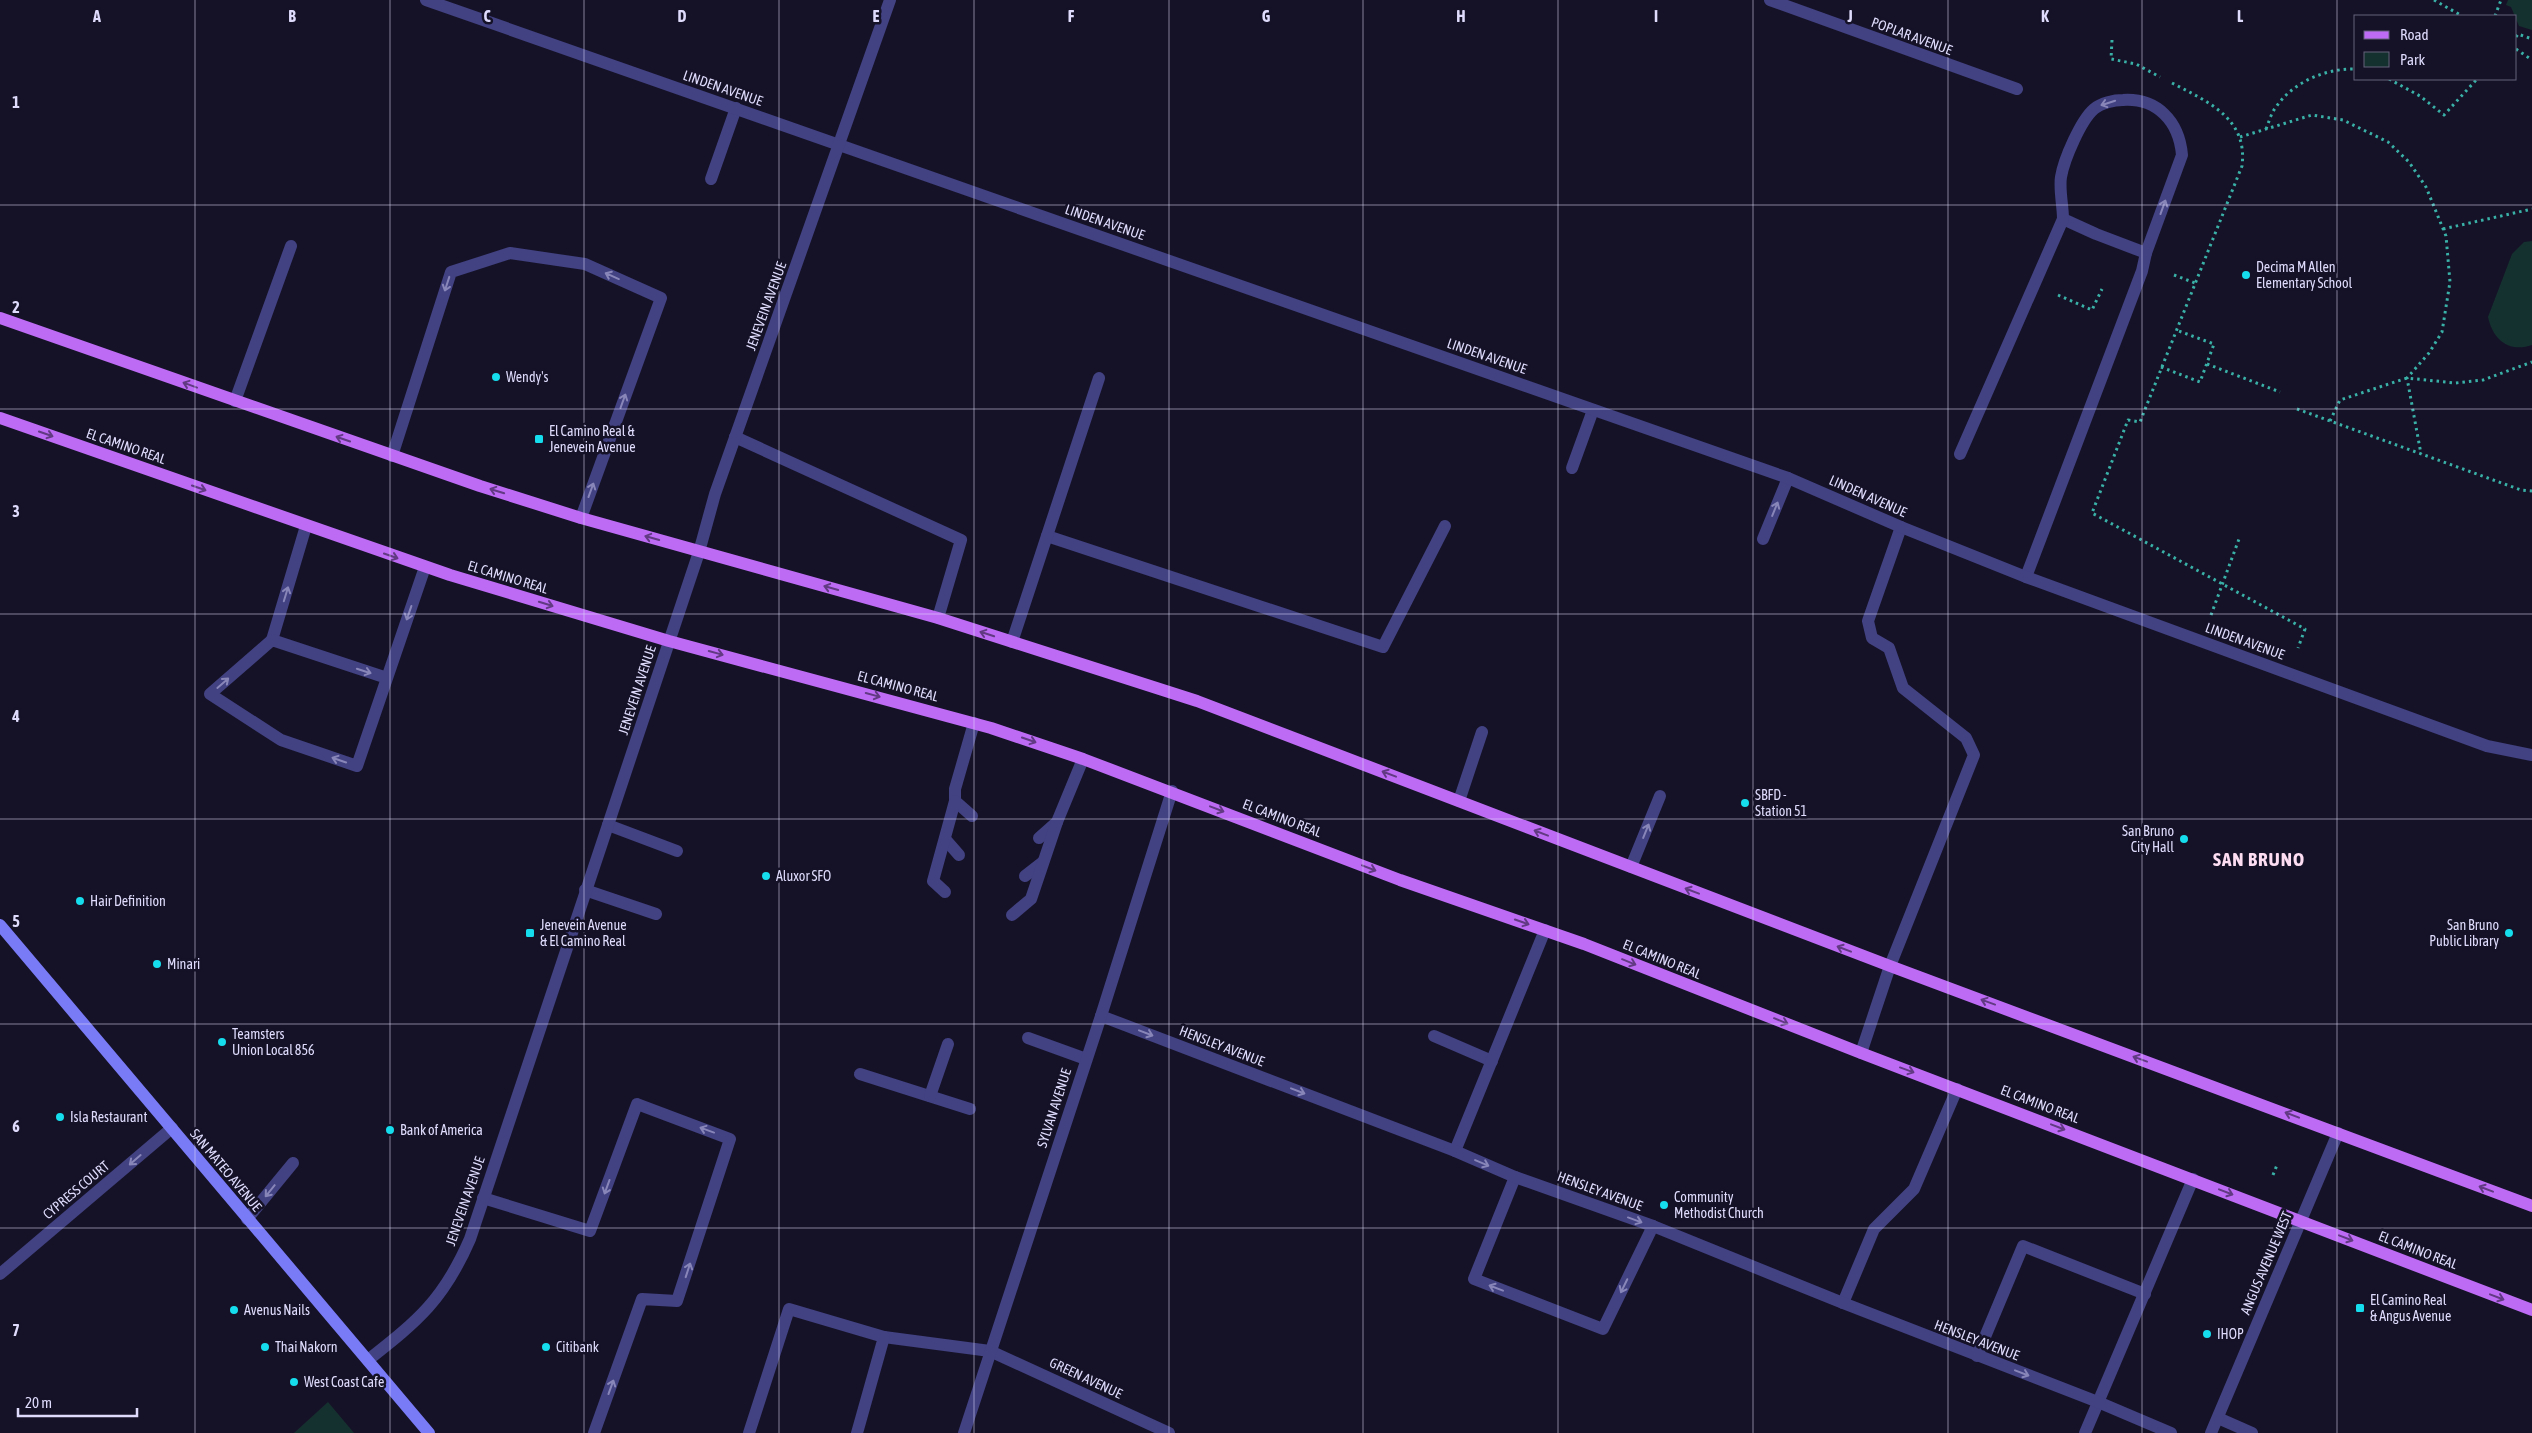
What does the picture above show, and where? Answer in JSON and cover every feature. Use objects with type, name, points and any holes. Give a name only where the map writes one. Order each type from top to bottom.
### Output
[{"type":"main road","points":[[0,318],[392,456],[581,518],[938,618],[1197,701],[1890,966],[2532,1206]]},
{"type":"main road","name":"EL CAMINO REAL","points":[[0,418],[425,567],[669,640],[974,723],[1083,758],[1400,880],[1544,930],[2532,1310]]},
{"type":"street","name":"LINDEN AVENUE","points":[[426,0],[1788,478],[1901,527],[2026,577],[2488,746],[2532,755]]},
{"type":"street","name":"JENEVEIN AVENUE","points":[[368,1360],[406,1330],[435,1302],[456,1270],[483,1198],[608,825],[699,552],[715,494],[890,0]]},
{"type":"street","name":"POPLAR AVENUE","points":[[1770,0],[2017,89]]},
{"type":"street","points":[[1960,454],[2063,219],[2061,177],[2082,122],[2095,107],[2114,100],[2132,99],[2152,103],[2166,115],[2176,132],[2180,140],[2182,155],[2146,253],[2142,272],[2026,577]]},
{"type":"street","points":[[711,179],[736,108]]},
{"type":"street","points":[[2063,219],[2146,253]]},
{"type":"street","points":[[235,401],[291,246]]},
{"type":"street","points":[[392,456],[451,272],[510,253],[584,264],[661,298],[581,518]]},
{"type":"street","points":[[1012,642],[1099,378]]},
{"type":"street","points":[[1572,468],[1593,410]]},
{"type":"street","points":[[735,437],[961,540],[938,618]]},
{"type":"street","points":[[1763,539],[1788,478]]},
{"type":"street","points":[[306,526],[272,640],[210,694],[281,740],[357,766],[425,567]]},
{"type":"street","points":[[1047,536],[1382,647],[1445,526]]},
{"type":"street","points":[[1861,1053],[1890,966],[1974,755],[1966,738],[1903,688],[1889,648],[1872,638],[1868,621],[1901,527]]},
{"type":"street","points":[[272,640],[386,678]]},
{"type":"street","points":[[945,892],[933,881],[945,839],[955,789],[974,723]]},
{"type":"street","points":[[1458,801],[1482,732]]},
{"type":"street","points":[[1012,915],[1031,899],[1057,822],[1083,758]]},
{"type":"street","name":"SYLVAN AVENUE","points":[[964,1433],[1101,1016],[1172,791]]},
{"type":"street","points":[[1631,867],[1660,796]]},
{"type":"street","points":[[954,800],[972,816]]},
{"type":"street","points":[[1039,838],[1057,822]]},
{"type":"street","points":[[608,825],[677,851]]},
{"type":"street","points":[[945,839],[958,855]]},
{"type":"street","points":[[1025,876],[1043,862]]},
{"type":"street","points":[[585,890],[656,914]]},
{"type":"street","name":"SAN MATEO AVENUE","points":[[0,925],[429,1433]]},
{"type":"street","points":[[1455,1151],[1544,930]]},
{"type":"street","name":"HENSLEY AVENUE","points":[[1101,1016],[1455,1151],[1515,1176],[1653,1226],[1843,1304],[2098,1402],[2171,1433]]},
{"type":"street","points":[[1434,1036],[1492,1061]]},
{"type":"street","points":[[1028,1038],[1086,1060]]},
{"type":"street","points":[[930,1096],[948,1044]]},
{"type":"street","points":[[860,1074],[970,1109]]},
{"type":"street","points":[[1843,1304],[1874,1229],[1914,1189],[1958,1088]]},
{"type":"street","points":[[483,1198],[590,1230],[637,1104],[730,1138],[677,1301],[642,1298],[594,1433]]},
{"type":"street","name":"CYPRESS COURT","points":[[0,1274],[172,1128]]},
{"type":"street","name":"ANGUS AVENUE WEST","points":[[2211,1433],[2338,1133]]},
{"type":"street","points":[[247,1219],[293,1163]]},
{"type":"street","points":[[1515,1176],[1474,1279],[1602,1329],[1653,1226]]},
{"type":"street","points":[[2085,1433],[2193,1179]]},
{"type":"street","points":[[1976,1356],[2023,1246],[2145,1294]]},
{"type":"street","name":"GREEN AVENUE","points":[[749,1433],[789,1309],[884,1337],[990,1351],[1169,1433]]},
{"type":"street","points":[[857,1433],[884,1337]]},
{"type":"street","points":[[2218,1418],[2252,1433]]},
{"type":"path","points":[[2434,0],[2460,15]]},
{"type":"path","points":[[2495,15],[2501,0]]},
{"type":"path","points":[[2517,36],[2518,34],[2532,39]]},
{"type":"path","points":[[2112,40],[2111,59],[2136,64],[2162,78]]},
{"type":"path","points":[[2517,50],[2532,60]]},
{"type":"path","points":[[2266,130],[2275,108],[2283,98],[2305,82],[2322,73],[2354,69]]},
{"type":"path","points":[[2391,80],[2420,96],[2444,115],[2476,80]]},
{"type":"path","points":[[2171,82],[2216,106],[2232,124],[2240,137],[2244,152],[2242,166],[2140,422],[2128,420],[2092,513],[2305,629],[2298,649]]},
{"type":"path","points":[[2240,137],[2312,115],[2343,120],[2388,142],[2409,162],[2426,188],[2443,229],[2450,282],[2442,332],[2429,353],[2407,378]]},
{"type":"path","points":[[2443,229],[2532,208]]},
{"type":"path","points":[[2174,275],[2195,283]]},
{"type":"path","points":[[2034,285],[2092,310],[2102,289]]},
{"type":"path","points":[[2161,367],[2200,382],[2208,364],[2214,344],[2176,330]]},
{"type":"path","points":[[2330,421],[2340,400],[2407,378],[2455,383],[2482,380],[2532,362]]},
{"type":"path","points":[[2208,364],[2280,392]]},
{"type":"path","points":[[2407,378],[2421,454]]},
{"type":"path","points":[[2297,409],[2521,490],[2532,491]]},
{"type":"path","points":[[2211,616],[2239,539]]},
{"type":"path","points":[[2273,1175],[2277,1165]]},
{"type":"green space","points":[[2508,0],[2532,0],[2532,30],[2519,26],[2517,15],[2514,15],[2511,7],[2506,5]]},
{"type":"green space","points":[[2532,241],[2532,345],[2524,347],[2509,346],[2498,338],[2490,325],[2488,317],[2512,254],[2524,242]]},
{"type":"green space","points":[[328,1402],[354,1433],[294,1433]]},
{"type":"place","name":"Decima M Allen Elementary School","points":[[2246,275]]},
{"type":"place","name":"Wendy's","points":[[496,377]]},
{"type":"place","name":"El Camino Real & Jenevein Avenue","points":[[539,439]]},
{"type":"place","name":"SBFD - Station 51","points":[[1745,803]]},
{"type":"place","name":"San Bruno City Hall","points":[[2184,839]]},
{"type":"place","name":"Aluxor SFO","points":[[766,876]]},
{"type":"place","name":"Hair Definition","points":[[80,901]]},
{"type":"place","name":"Jenevein Avenue & El Camino Real","points":[[530,933]]},
{"type":"place","name":"San Bruno Public Library","points":[[2509,933]]},
{"type":"place","name":"Minari","points":[[157,964]]},
{"type":"place","name":"Teamsters Union Local 856","points":[[222,1042]]},
{"type":"place","name":"Isla Restaurant","points":[[60,1117]]},
{"type":"place","name":"Bank of America","points":[[390,1130]]},
{"type":"place","name":"Community Methodist Church","points":[[1664,1205]]},
{"type":"place","name":"El Camino Real & Angus Avenue","points":[[2360,1308]]},
{"type":"place","name":"Avenus Nails","points":[[234,1310]]},
{"type":"place","name":"IHOP","points":[[2207,1334]]},
{"type":"place","name":"Thai Nakorn","points":[[265,1347]]},
{"type":"place","name":"Citibank","points":[[546,1347]]},
{"type":"place","name":"West Coast Cafe","points":[[294,1382]]},
{"type":"district","name":"SAN BRUNO","points":[[2259,859]]}]
